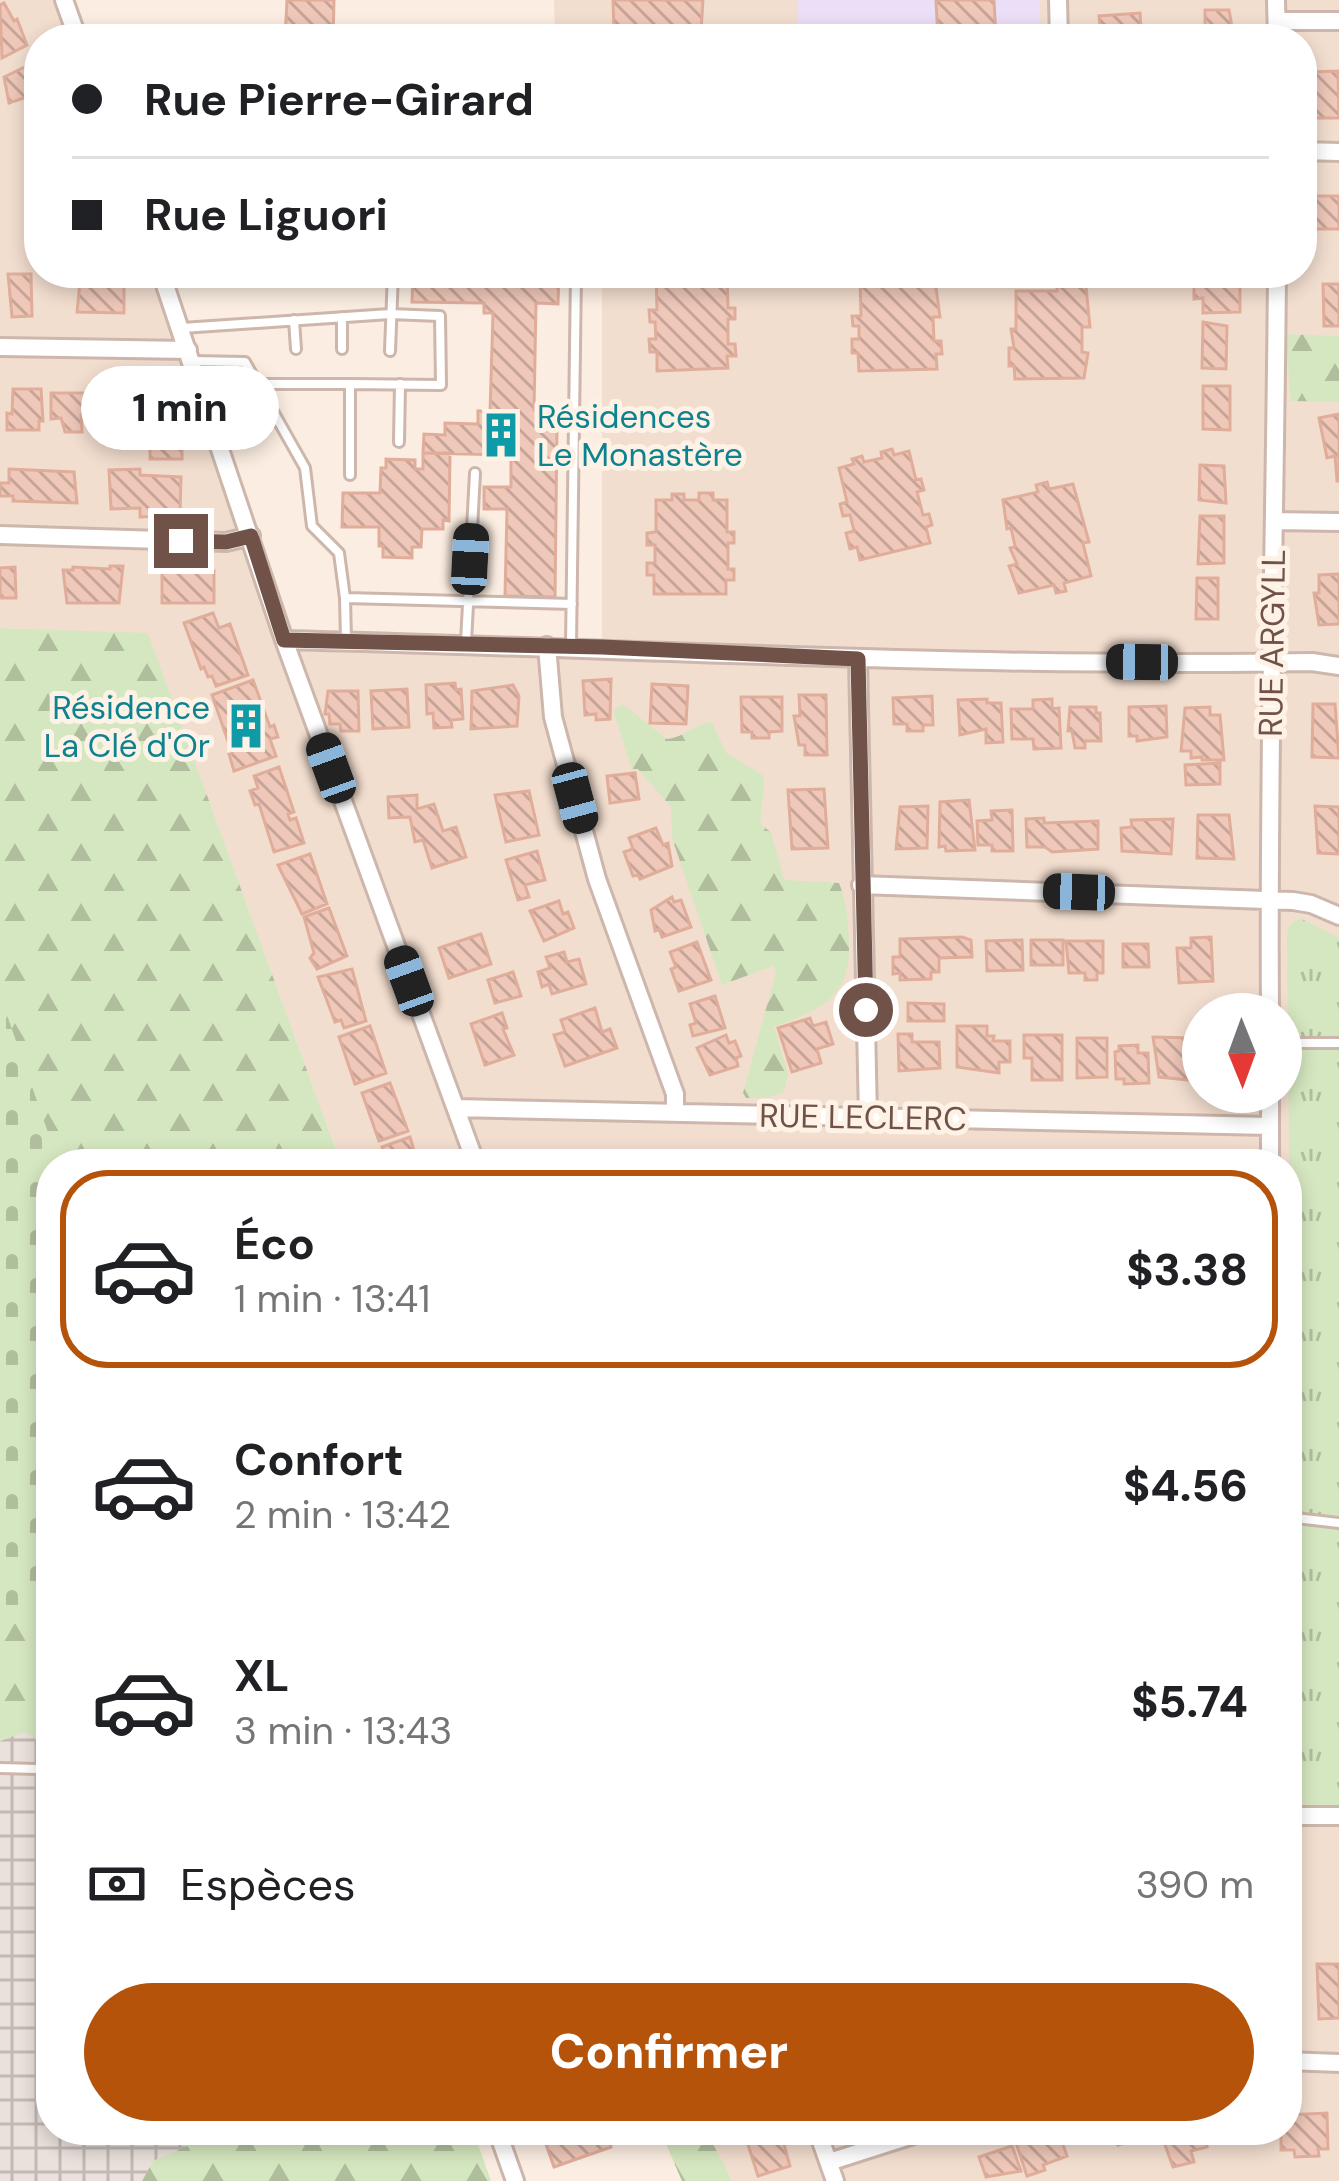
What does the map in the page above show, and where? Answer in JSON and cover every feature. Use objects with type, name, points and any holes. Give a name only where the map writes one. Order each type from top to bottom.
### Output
[{"type":"street","points":[[166,288],[284,640],[471,1149]]},
{"type":"street","name":"RUE ARGYLL","points":[[1270,993],[1269,663],[1277,288]]},
{"type":"street","points":[[0,346],[190,356]]},
{"type":"street","points":[[1275,521],[1339,522]]},
{"type":"street","points":[[0,536],[226,542],[251,536]]},
{"type":"street","points":[[284,640],[858,659],[1339,666]]},
{"type":"street","points":[[547,646],[553,717],[597,879],[675,1094],[675,1113]]},
{"type":"street","points":[[858,659],[868,1117]]},
{"type":"street","points":[[861,885],[1269,900],[1311,904],[1339,916]]},
{"type":"street","name":"RUE LECLERC","points":[[456,1108],[1270,1126]]},
{"type":"street","points":[[1270,1113],[1270,1149]]},
{"type":"street","points":[[1302,1816],[1339,1816]]},
{"type":"street","points":[[1302,2061],[1339,2062]]},
{"type":"street","points":[[502,2145],[515,2181]]},
{"type":"street","points":[[823,2145],[835,2181]]},
{"type":"street","points":[[829,2162],[882,2145]]},
{"type":"lane","points":[[390,351],[392,288]]},
{"type":"lane","points":[[571,646],[576,288]]},
{"type":"lane","points":[[181,328],[390,314],[440,316],[441,385],[257,384]]},
{"type":"lane","points":[[342,317],[342,349]]},
{"type":"lane","points":[[294,320],[296,349]]},
{"type":"lane","points":[[190,356],[245,362],[304,468],[312,526],[339,554],[346,641]]},
{"type":"lane","points":[[350,384],[350,475]]},
{"type":"lane","points":[[399,442],[400,384]]},
{"type":"lane","points":[[466,644],[475,473]]},
{"type":"lane","points":[[345,598],[572,604]]},
{"type":"lane","points":[[1302,1043],[1339,1043]]},
{"type":"lane","points":[[1302,1519],[1339,1523]]},
{"type":"lane","points":[[0,1768],[36,1768]]},
{"type":"shaded area","points":[[0,0],[64,0],[73,24],[24,24],[24,288],[166,288],[284,640],[602,646],[602,288],[1317,288],[1317,24],[1040,24],[1039,0],[1339,0],[1339,2181],[702,2181],[690,2145],[1302,2145],[1302,1149],[336,1149],[148,634],[0,628]]},
{"type":"shaded area","points":[[554,0],[798,0],[798,24],[555,24]]},
{"type":"shaded area","points":[[798,0],[1039,0],[1040,24],[798,24]]},
{"type":"shaded area","points":[[25,1731],[36,1739],[36,2145],[191,2145],[153,2161],[142,2181],[0,2181],[0,1741]]},
{"type":"green space","points":[[1285,334],[1339,336],[1339,402],[1291,401]]},
{"type":"green space","points":[[0,628],[148,633],[336,1149],[53,1149],[35,1100],[0,1114]]},
{"type":"green space","points":[[623,704],[667,739],[712,722],[726,753],[763,775],[761,825],[771,832],[784,880],[839,883],[848,925],[845,976],[839,989],[819,1007],[774,1027],[788,1074],[784,1092],[767,1098],[746,1098],[743,1093],[776,972],[773,966],[722,985],[672,838],[671,807],[638,769],[632,769],[613,710]]},
{"type":"green space","points":[[1300,918],[1339,938],[1339,1807],[1302,1802],[1302,1149],[1289,1149],[1289,1113],[1302,1113],[1302,993],[1288,993],[1289,925]]},
{"type":"green space","points":[[0,995],[54,1149],[36,1149],[36,1612],[0,1632]]},
{"type":"green space","points":[[36,1546],[36,1739],[25,1732],[0,1741],[0,1558]]},
{"type":"green space","points":[[191,2145],[478,2145],[491,2181],[142,2181],[153,2161]]},
{"type":"green space","points":[[666,2145],[714,2145],[731,2181],[682,2181]]},
{"type":"building","points":[[287,0],[334,0],[333,24],[286,24]]},
{"type":"building","points":[[613,0],[703,0],[702,24],[614,24]]},
{"type":"building","points":[[936,0],[994,0],[995,24],[937,24]]},
{"type":"building","points":[[4,3],[17,19],[24,37],[24,47],[2,58],[0,5]]},
{"type":"building","points":[[1205,10],[1229,10],[1232,24],[1205,24]]},
{"type":"building","points":[[1140,13],[1141,24],[1100,24],[1099,16]]},
{"type":"building","points":[[24,67],[24,98],[9,103],[4,77]]},
{"type":"building","points":[[1338,71],[1339,118],[1317,118],[1317,72]]},
{"type":"building","points":[[1317,196],[1339,196],[1339,229],[1317,229]]},
{"type":"building","points":[[8,274],[24,274],[24,288],[31,288],[32,316],[12,317]]},
{"type":"building","points":[[1323,284],[1339,284],[1339,326],[1324,326]]},
{"type":"building","points":[[79,288],[124,288],[124,313],[77,312]]},
{"type":"building","name":"Résidences Le Monastère","points":[[412,288],[559,288],[558,304],[536,303],[534,410],[561,411],[560,419],[551,418],[551,425],[557,425],[555,597],[505,596],[507,509],[484,509],[484,487],[511,487],[511,455],[423,453],[424,434],[445,435],[445,423],[478,424],[478,411],[490,412],[493,313],[484,313],[484,303],[412,302]]},
{"type":"building","points":[[656,288],[727,288],[728,308],[735,308],[735,319],[728,319],[728,344],[735,344],[736,356],[727,356],[728,368],[657,371],[657,352],[650,352],[649,339],[656,339],[649,310],[657,310]]},
{"type":"building","points":[[860,288],[936,288],[940,317],[933,317],[934,341],[941,341],[942,354],[936,354],[937,369],[859,371],[852,339],[859,339],[859,326],[853,326],[852,316],[861,316]]},
{"type":"building","points":[[1086,288],[1090,327],[1082,327],[1082,352],[1088,353],[1084,378],[1015,379],[1009,348],[1014,348],[1011,329],[1016,329],[1016,291]]},
{"type":"building","points":[[1194,288],[1240,288],[1240,312],[1203,313],[1203,298],[1194,299]]},
{"type":"building","points":[[1203,322],[1227,326],[1226,369],[1202,368]]},
{"type":"building","points":[[153,382],[162,409],[120,423],[111,396]]},
{"type":"building","points":[[1203,386],[1230,386],[1230,430],[1203,429]]},
{"type":"building","points":[[13,389],[41,389],[39,430],[7,430]]},
{"type":"building","points":[[51,393],[88,393],[82,432],[65,432],[61,418],[51,419]]},
{"type":"building","points":[[1339,414],[1337,481],[1335,456],[1327,458],[1319,418]]},
{"type":"building","points":[[150,432],[182,432],[182,459],[150,459]]},
{"type":"building","points":[[892,449],[894,455],[909,451],[916,480],[921,479],[924,490],[917,492],[923,515],[929,514],[932,525],[926,527],[930,543],[860,560],[857,547],[850,549],[846,533],[854,531],[850,515],[843,516],[840,504],[847,502],[839,468],[862,456],[864,462],[882,458],[881,452]]},
{"type":"building","points":[[423,453],[450,453],[449,521],[443,520],[443,529],[422,529],[421,547],[412,547],[412,558],[383,557],[379,527],[342,527],[343,493],[380,493],[386,459],[415,460],[415,469],[423,469]]},
{"type":"building","points":[[1200,465],[1224,466],[1226,503],[1199,500]]},
{"type":"building","points":[[9,469],[74,472],[77,503],[13,501],[13,496],[0,496],[0,483],[9,483]]},
{"type":"building","points":[[140,469],[140,475],[181,477],[180,515],[140,517],[140,508],[111,509],[109,470]]},
{"type":"building","points":[[1047,482],[1049,489],[1073,484],[1089,542],[1083,543],[1091,576],[1064,583],[1066,591],[1056,593],[1054,585],[1019,593],[1009,566],[1017,564],[1003,500],[1038,492],[1036,485]]},
{"type":"building","points":[[699,493],[727,500],[727,532],[734,532],[734,543],[728,543],[728,569],[734,569],[734,580],[726,580],[726,594],[654,594],[654,575],[647,575],[647,563],[655,563],[655,545],[647,545],[647,533],[656,532],[656,500],[684,494],[684,500],[699,500]]},
{"type":"building","points":[[1200,516],[1224,516],[1224,563],[1198,564]]},
{"type":"building","points":[[123,566],[119,603],[67,603],[63,570]]},
{"type":"building","points":[[15,567],[16,598],[0,598],[0,568]]},
{"type":"building","points":[[162,571],[214,571],[214,603],[162,603]]},
{"type":"building","points":[[1339,574],[1339,624],[1319,625],[1314,593],[1319,593],[1319,575]]},
{"type":"building","points":[[1197,578],[1218,578],[1218,619],[1196,619]]},
{"type":"building","points":[[213,613],[219,628],[230,624],[248,675],[216,686],[212,676],[201,669],[184,623]]},
{"type":"building","points":[[611,679],[610,719],[585,715],[583,681]]},
{"type":"building","name":"Résidence La Clé d'Or","points":[[253,680],[278,737],[270,739],[276,756],[234,771],[212,695]]},
{"type":"building","points":[[455,683],[456,690],[461,689],[463,719],[451,720],[452,727],[434,728],[433,713],[427,714],[426,685]]},
{"type":"building","points":[[652,684],[688,686],[686,724],[650,723]]},
{"type":"building","points":[[513,685],[519,696],[517,726],[471,729],[472,691]]},
{"type":"building","points":[[407,689],[409,727],[373,729],[371,691]]},
{"type":"building","points":[[328,691],[358,691],[359,731],[341,731],[340,724],[330,724],[325,714]]},
{"type":"building","points":[[799,695],[826,695],[827,755],[805,755],[805,745],[799,745],[794,716],[800,716]]},
{"type":"building","points":[[932,696],[933,725],[907,731],[907,724],[894,724],[893,698]]},
{"type":"building","points":[[741,697],[782,697],[782,731],[769,732],[769,738],[752,738],[752,732],[742,732]]},
{"type":"building","points":[[987,699],[987,703],[1001,703],[1003,742],[986,743],[986,729],[960,735],[958,700]]},
{"type":"building","points":[[1052,699],[1052,709],[1059,708],[1061,748],[1034,749],[1033,739],[1012,739],[1011,709],[1033,709],[1033,700]]},
{"type":"building","points":[[1313,704],[1335,704],[1339,758],[1312,757]]},
{"type":"building","points":[[1166,706],[1167,737],[1137,741],[1137,736],[1129,736],[1129,707]]},
{"type":"building","points":[[1070,707],[1096,707],[1101,741],[1085,741],[1085,748],[1075,748],[1072,731],[1068,731]]},
{"type":"building","points":[[1210,707],[1210,715],[1220,715],[1224,760],[1191,758],[1191,751],[1181,751],[1185,708]]},
{"type":"building","points":[[1220,763],[1220,784],[1186,785],[1185,765]]},
{"type":"building","points":[[279,767],[294,812],[288,814],[290,820],[296,818],[304,843],[274,852],[259,804],[255,805],[250,791],[258,788],[254,776]]},
{"type":"building","points":[[635,773],[639,799],[610,803],[607,776]]},
{"type":"building","points":[[824,789],[828,848],[792,849],[788,790]]},
{"type":"building","points":[[529,791],[539,835],[506,842],[495,795]]},
{"type":"building","points":[[417,795],[417,809],[434,804],[443,831],[456,827],[466,857],[432,868],[423,840],[415,842],[410,817],[389,818],[388,797]]},
{"type":"building","points":[[969,800],[975,850],[946,851],[945,846],[939,847],[940,802]]},
{"type":"building","points":[[928,806],[927,848],[896,849],[900,807]]},
{"type":"building","points":[[1315,806],[1339,807],[1339,854],[1318,853]]},
{"type":"building","points":[[1012,810],[1013,851],[978,845],[977,821],[992,820],[991,811]]},
{"type":"building","points":[[1198,815],[1229,815],[1234,859],[1197,858]]},
{"type":"building","points":[[1044,818],[1044,823],[1098,821],[1098,849],[1052,852],[1027,847],[1026,819]]},
{"type":"building","points":[[1173,819],[1171,854],[1122,851],[1121,828],[1132,827],[1131,820]]},
{"type":"building","points":[[656,828],[663,845],[668,843],[672,866],[640,879],[633,876],[624,852],[633,849],[629,838]]},
{"type":"building","points":[[537,851],[545,880],[525,885],[529,897],[518,900],[506,860]]},
{"type":"building","points":[[310,854],[327,904],[302,914],[278,865]]},
{"type":"building","points":[[672,897],[674,902],[681,900],[691,927],[662,937],[659,929],[655,931],[651,910]]},
{"type":"building","points":[[559,901],[574,928],[544,941],[530,911]]},
{"type":"building","points":[[329,908],[347,956],[317,969],[310,958],[314,953],[304,917]]},
{"type":"building","points":[[481,934],[491,964],[449,978],[439,948]]},
{"type":"building","points":[[1211,937],[1213,981],[1179,983],[1177,948],[1191,948],[1191,938]]},
{"type":"building","points":[[900,939],[971,940],[972,957],[939,958],[939,972],[931,972],[931,979],[900,980],[900,973],[893,974]]},
{"type":"building","points":[[1022,940],[1023,970],[987,971],[986,941]]},
{"type":"building","points":[[1031,940],[1063,940],[1063,965],[1031,965]]},
{"type":"building","points":[[1066,941],[1103,941],[1103,973],[1097,973],[1097,980],[1085,980],[1085,973],[1069,973]]},
{"type":"building","points":[[697,942],[711,980],[679,991],[670,952]]},
{"type":"building","points":[[1123,944],[1148,944],[1149,967],[1123,967]]},
{"type":"building","points":[[564,952],[567,962],[579,959],[586,984],[552,994],[549,984],[542,987],[538,972],[550,968],[546,957]]},
{"type":"building","points":[[352,969],[366,1021],[344,1028],[341,1020],[335,1022],[318,977]]},
{"type":"building","points":[[513,972],[521,996],[495,1003],[488,980]]},
{"type":"building","points":[[715,996],[725,1028],[693,1036],[690,1025],[696,1023],[690,1004]]},
{"type":"building","points":[[908,1003],[944,1004],[944,1021],[908,1021]]},
{"type":"building","points":[[595,1008],[602,1032],[610,1029],[617,1048],[565,1066],[554,1035],[565,1032],[561,1020]]},
{"type":"building","points":[[502,1013],[514,1055],[485,1065],[471,1024]]},
{"type":"building","points":[[810,1018],[813,1026],[826,1022],[833,1044],[817,1049],[821,1063],[792,1072],[778,1028]]},
{"type":"building","points":[[370,1026],[386,1073],[355,1084],[339,1037]]},
{"type":"building","points":[[957,1026],[987,1026],[987,1036],[994,1036],[993,1041],[1010,1041],[1010,1062],[999,1062],[999,1073],[957,1067]]},
{"type":"building","points":[[898,1034],[912,1034],[912,1042],[939,1042],[940,1068],[899,1071]]},
{"type":"building","points":[[726,1035],[729,1043],[735,1041],[741,1056],[736,1058],[738,1066],[710,1075],[697,1048]]},
{"type":"building","points":[[1024,1035],[1062,1035],[1062,1080],[1032,1080],[1032,1058],[1024,1058]]},
{"type":"building","points":[[1153,1037],[1182,1038],[1182,1079],[1159,1077]]},
{"type":"building","points":[[1077,1038],[1107,1038],[1107,1077],[1077,1078]]},
{"type":"building","points":[[1138,1045],[1138,1053],[1148,1053],[1149,1083],[1124,1084],[1124,1079],[1116,1079],[1115,1052],[1119,1046]]},
{"type":"building","points":[[390,1083],[408,1131],[379,1141],[362,1093]]},
{"type":"building","points":[[410,1137],[414,1149],[383,1149]]},
{"type":"building","points":[[1317,1964],[1339,1964],[1339,2018],[1319,2019]]},
{"type":"building","points":[[1327,2113],[1328,2149],[1318,2149],[1319,2156],[1295,2157],[1294,2150],[1281,2150],[1281,2145],[1302,2145],[1302,2114]]},
{"type":"building","points":[[546,2145],[610,2145],[611,2147],[554,2167]]},
{"type":"building","points":[[748,2145],[784,2145],[790,2166],[758,2176]]},
{"type":"building","points":[[1017,2145],[1063,2145],[1067,2156],[1027,2176]]},
{"type":"building","points":[[1165,2145],[1207,2145],[1191,2151],[1194,2162],[1173,2167]]},
{"type":"building","points":[[1012,2146],[1021,2171],[986,2177],[979,2157]]},
{"type":"place","name":"Résidences Le Monastère","points":[[501,435]]},
{"type":"place","name":"Résidence La Clé d'Or","points":[[246,726]]},
{"type":"route","points":[[181,541],[226,542],[251,536],[284,640],[858,659],[866,1010]]}]
